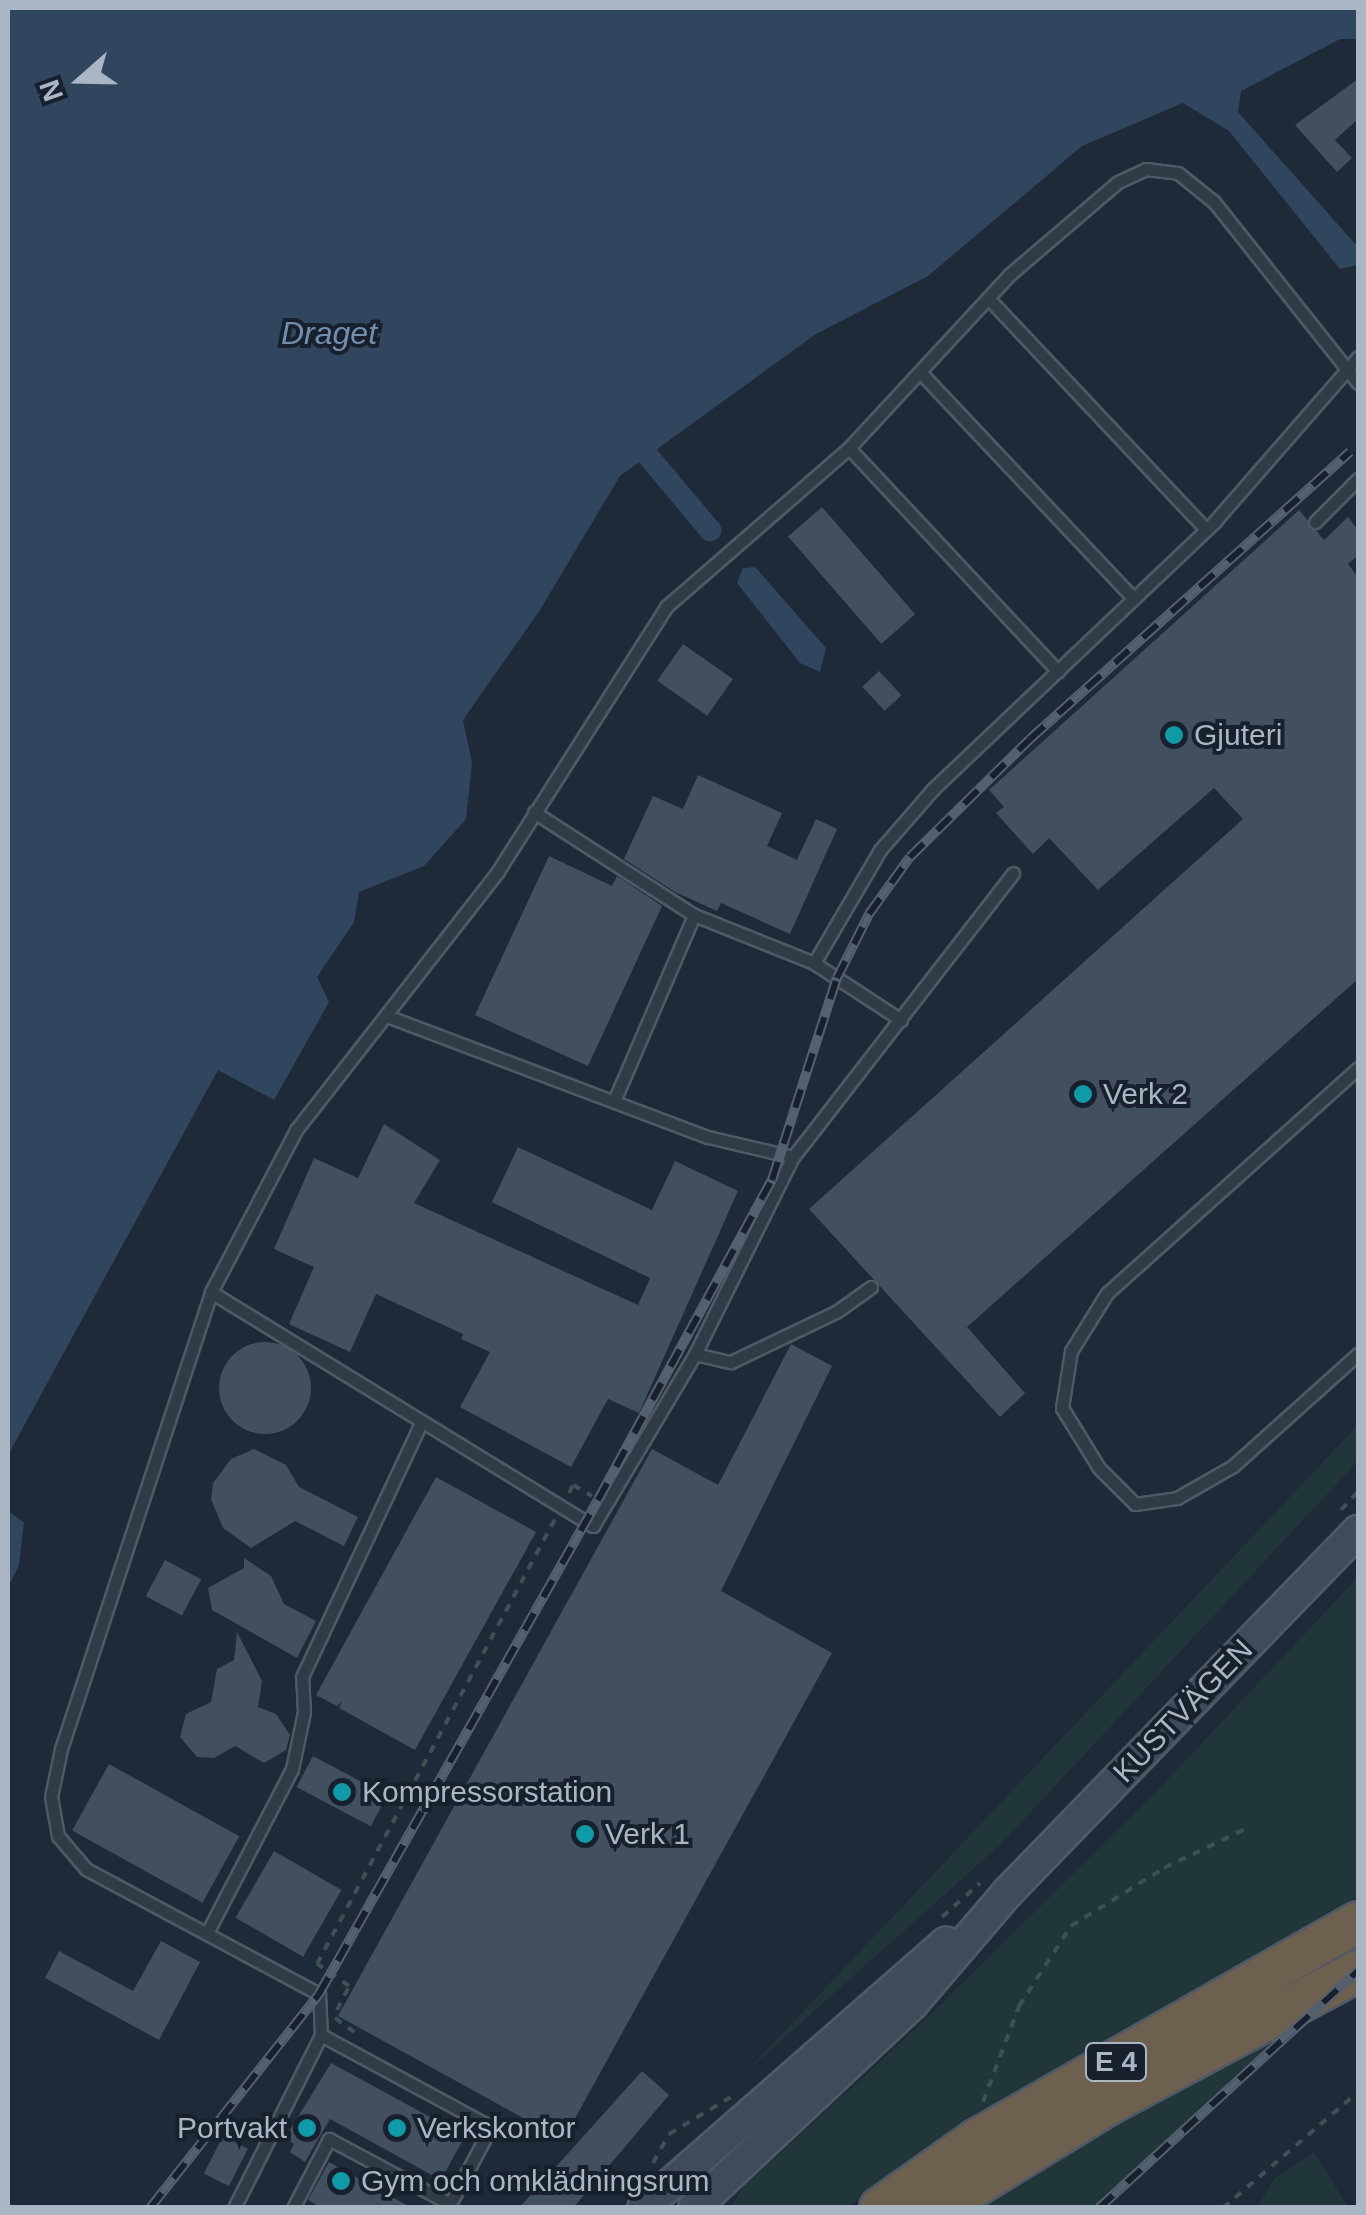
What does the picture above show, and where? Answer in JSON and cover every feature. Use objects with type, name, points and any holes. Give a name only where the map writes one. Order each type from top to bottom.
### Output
[{"type":"highway","name":"E 4","points":[[880,2208],[976,2140],[1358,1922]]},
{"type":"highway","name":"E 4","points":[[939,2208],[1109,2104],[1358,1972]]},
{"type":"main road","name":"KUSTVÄGEN","points":[[643,2208],[995,1887],[1346,1524]]},
{"type":"main road","name":"KUSTVÄGEN","points":[[694,2208],[912,2004],[995,1887]]},
{"type":"lane","points":[[234,2208],[321,2036],[320,1994],[86,1869],[58,1836],[51,1797],[60,1748],[211,1292],[296,1130],[498,871],[667,606],[849,448],[988,298],[1118,182],[1146,169],[1178,174],[1214,202],[1358,383]]},
{"type":"lane","points":[[988,298],[1206,529]]},
{"type":"lane","points":[[814,963],[880,850],[933,789],[1206,529],[1349,372],[1358,356]]},
{"type":"lane","points":[[920,372],[1133,598]]},
{"type":"lane","points":[[849,448],[1058,671]]},
{"type":"lane","points":[[1315,522],[1358,479]]},
{"type":"lane","points":[[534,812],[694,915],[814,963],[901,1020]]},
{"type":"lane","points":[[211,1292],[593,1526],[695,1354],[793,1157],[1013,873]]},
{"type":"lane","points":[[614,1101],[694,915]]},
{"type":"lane","points":[[387,1016],[708,1137],[793,1157]]},
{"type":"lane","points":[[1358,1068],[1106,1293],[1071,1351],[1062,1408],[1098,1468],[1135,1504],[1177,1498],[1233,1466],[1358,1354]]},
{"type":"lane","points":[[695,1354],[731,1362],[836,1312],[871,1287]]},
{"type":"lane","points":[[207,1933],[292,1769],[304,1712],[302,1677],[420,1423]]},
{"type":"lane","points":[[293,2208],[329,2138],[450,2204],[491,2127],[321,2036]]},
{"type":"path","points":[[348,2050],[358,2031],[334,2017],[349,1986],[316,1964],[573,1486],[606,1504]]},
{"type":"path","points":[[1346,1524],[1358,1492]]},
{"type":"path","points":[[980,2111],[1019,2006],[1071,1926],[1164,1868],[1247,1828]]},
{"type":"path","points":[[938,1921],[995,1887]]},
{"type":"path","points":[[1223,2208],[1358,2092]]},
{"type":"path","points":[[651,2166],[670,2134],[736,2095]]},
{"type":"green space","points":[[1358,1425],[1358,1461],[1001,1844],[744,2074]]},
{"type":"green space","points":[[1358,1577],[1358,1896],[970,2125],[847,2207],[731,2208],[742,2188],[921,2024],[1155,1793]]},
{"type":"green space","points":[[1335,1995],[1097,2207],[960,2208]]},
{"type":"green space","points":[[1314,2152],[1348,2207],[1257,2207],[1275,2178]]},
{"type":"water","name":"Draget","points":[[8,8],[1358,8],[1358,39],[1340,39],[1241,91],[1238,112],[1358,247],[1358,265],[1340,269],[1229,131],[1183,103],[1082,146],[928,276],[816,334],[620,476],[540,610],[463,720],[472,763],[466,819],[424,866],[359,892],[354,922],[317,977],[329,1002],[274,1100],[218,1070],[8,1455]]},
{"type":"water","points":[[755,567],[826,648],[820,672],[800,663],[737,583],[743,568]]},
{"type":"water","points":[[8,1511],[24,1522],[19,1565],[8,1587]]},
{"type":"building","points":[[1358,79],[1358,119],[1335,140],[1352,158],[1337,172],[1295,125]]},
{"type":"building","points":[[822,507],[915,614],[881,644],[788,537]]},
{"type":"building","name":"Verk 2","points":[[1299,510],[1324,540],[1348,517],[1358,530],[1358,555],[1348,564],[1358,577],[1358,979],[967,1327],[1025,1393],[1000,1417],[809,1209],[1243,819],[1214,788],[1098,890],[1049,838],[1033,854],[996,813],[1004,807],[989,790]]},
{"type":"building","points":[[683,644],[733,679],[707,716],[657,681]]},
{"type":"building","points":[[879,671],[902,695],[885,711],[862,687]]},
{"type":"building","points":[[698,775],[782,813],[767,846],[797,860],[816,819],[837,829],[790,934],[721,903],[717,911],[675,892],[624,859],[653,796],[683,809]]},
{"type":"building","points":[[549,856],[612,886],[617,876],[662,906],[588,1066],[475,1015]]},
{"type":"building","points":[[384,1124],[440,1160],[414,1203],[638,1305],[650,1278],[492,1202],[518,1147],[652,1210],[675,1161],[738,1191],[639,1413],[608,1399],[571,1467],[460,1407],[490,1352],[461,1339],[463,1334],[376,1294],[350,1352],[289,1324],[314,1267],[274,1249],[314,1158],[358,1178]]},
{"type":"building","points":[[265,1342],[283,1345],[298,1355],[308,1370],[308,1406],[298,1421],[283,1431],[265,1434],[247,1431],[232,1421],[222,1406],[219,1388],[222,1370],[232,1355],[247,1345]]},
{"type":"building","name":"Verk 1","points":[[791,1344],[832,1366],[721,1591],[832,1653],[563,2140],[338,2016],[652,1449],[718,1485]]},
{"type":"building","points":[[254,1449],[286,1465],[299,1487],[358,1517],[344,1546],[295,1521],[251,1548],[223,1528],[211,1499],[213,1483],[231,1459]]},
{"type":"building","points":[[436,1477],[536,1532],[415,1750],[339,1708],[342,1701],[337,1706],[316,1695]]},
{"type":"building","points":[[244,1558],[271,1576],[284,1604],[316,1621],[297,1658],[212,1610],[208,1588],[244,1568]]},
{"type":"building","points":[[165,1560],[201,1579],[182,1615],[146,1596]]},
{"type":"building","points":[[237,1632],[262,1681],[258,1707],[276,1714],[290,1735],[286,1750],[264,1763],[235,1746],[214,1758],[197,1757],[180,1737],[186,1714],[211,1702],[217,1669],[234,1660]]},
{"type":"building","name":"Kompressorstation","points":[[313,1756],[387,1795],[371,1826],[297,1787]]},
{"type":"building","points":[[109,1764],[239,1836],[202,1903],[72,1830]]},
{"type":"building","points":[[274,1851],[342,1890],[303,1957],[236,1918]]},
{"type":"building","points":[[161,1941],[200,1962],[159,2040],[45,1978],[59,1951],[133,1991]]},
{"type":"building","name":"Verkskontor","points":[[331,2063],[465,2136],[441,2180],[330,2119],[305,2162],[290,2152],[294,2144],[285,2138]]},
{"type":"building","points":[[642,2071],[669,2095],[573,2208],[519,2208]]},
{"type":"building","points":[[223,2136],[248,2149],[229,2186],[204,2173]]},
{"type":"building","name":"Gym och omklädningsrum","points":[[329,2162],[412,2208],[322,2208],[308,2200]]},
{"type":"waterway","points":[[648,456],[710,530]]},
{"type":"railway","points":[[150,2208],[319,1994],[598,1500],[772,1180],[837,978],[869,914],[910,857],[1030,739],[1350,452]]},
{"type":"railway","points":[[1099,2208],[1358,1971]]},
{"type":"place","name":"Gjuteri","points":[[1174,735]]},
{"type":"place","name":"Verk 2","points":[[1083,1094]]},
{"type":"place","name":"Kompressorstation","points":[[342,1792]]},
{"type":"place","name":"Verk 1","points":[[585,1834]]},
{"type":"place","name":"Portvakt","points":[[307,2128]]},
{"type":"place","name":"Verkskontor","points":[[397,2128]]},
{"type":"place","name":"Gym och omklädningsrum","points":[[341,2181]]}]
